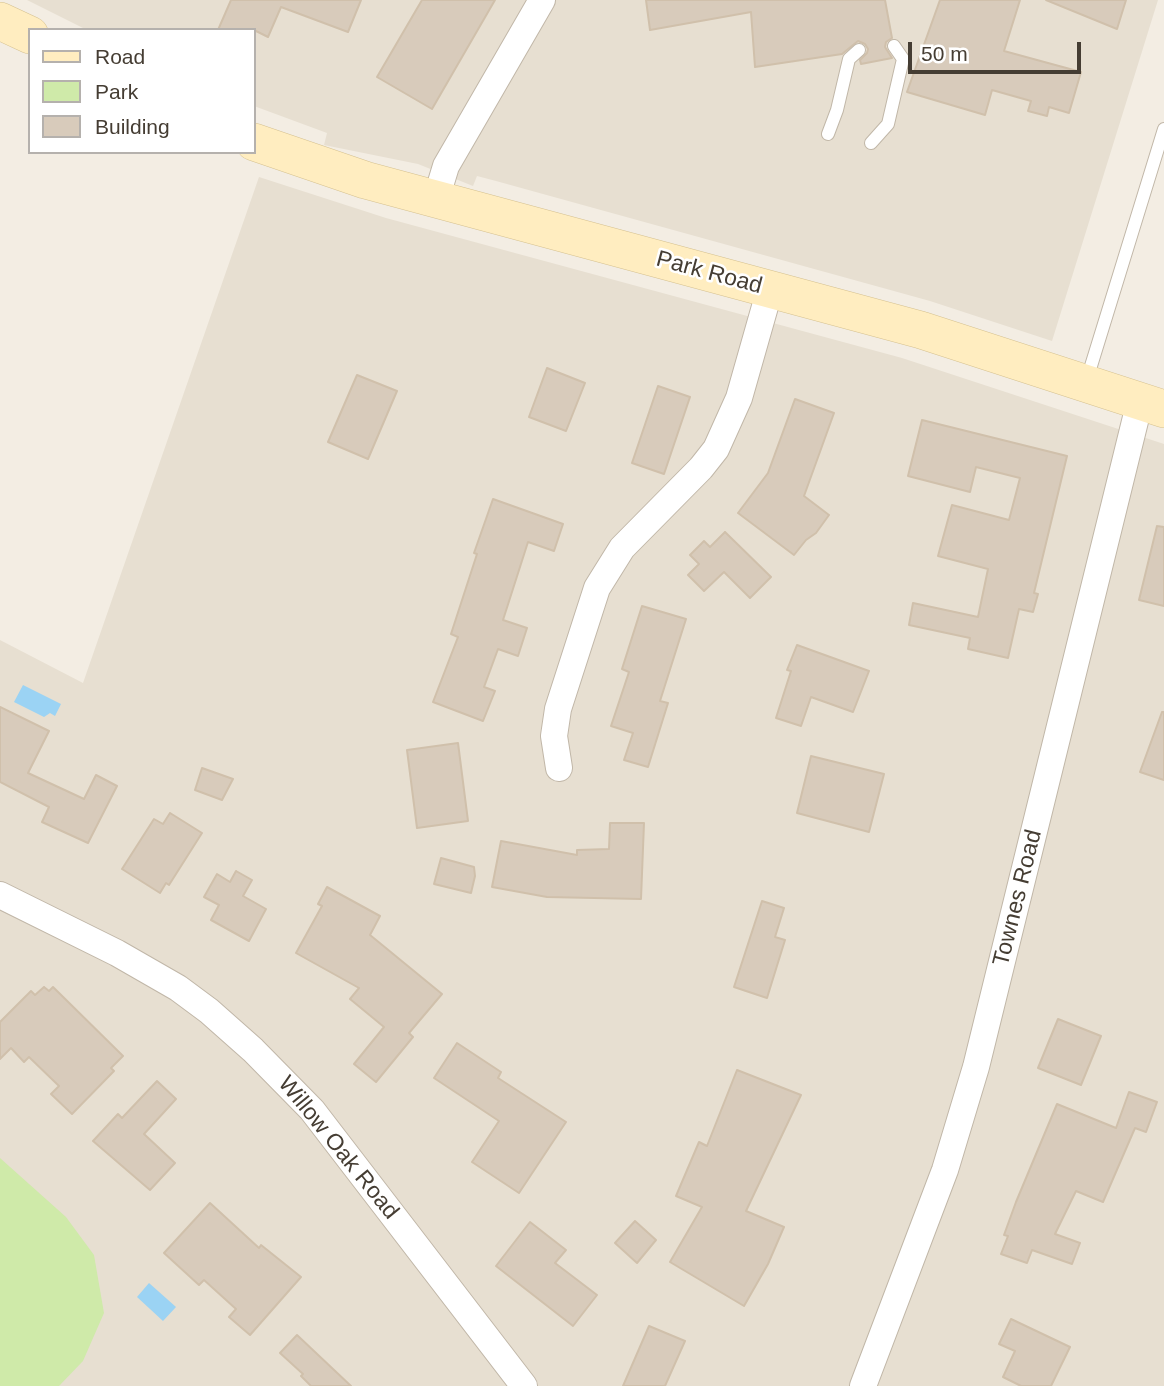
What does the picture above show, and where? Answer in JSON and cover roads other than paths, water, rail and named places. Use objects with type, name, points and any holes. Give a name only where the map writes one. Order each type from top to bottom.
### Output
[{"type":"main road","points":[[0,21],[28,35]]},
{"type":"main road","name":"Park Road","points":[[256,143],[365,180],[933,334],[1152,405]]},
{"type":"street","points":[[436,199],[446,166],[541,0]]},
{"type":"street","points":[[559,768],[554,736],[558,709],[597,588],[612,560],[622,548],[701,468],[716,449],[739,398],[770,289]]},
{"type":"street","name":"Townes Road","points":[[863,1386],[945,1170],[976,1067],[1152,405]]},
{"type":"street","name":"Willow Oak Road","points":[[0,895],[93,941],[178,988],[253,1050],[312,1110],[524,1386]]},
{"type":"lane","points":[[872,143],[888,124],[904,59],[894,46]]},
{"type":"lane","points":[[828,134],[837,110],[849,59],[859,50]]},
{"type":"lane","points":[[1086,383],[1164,129]]},
{"type":"water","points":[[23,685],[61,704],[55,716],[50,713],[44,717],[14,702]]},
{"type":"water","points":[[149,1283],[176,1307],[163,1321],[137,1297]]}]
